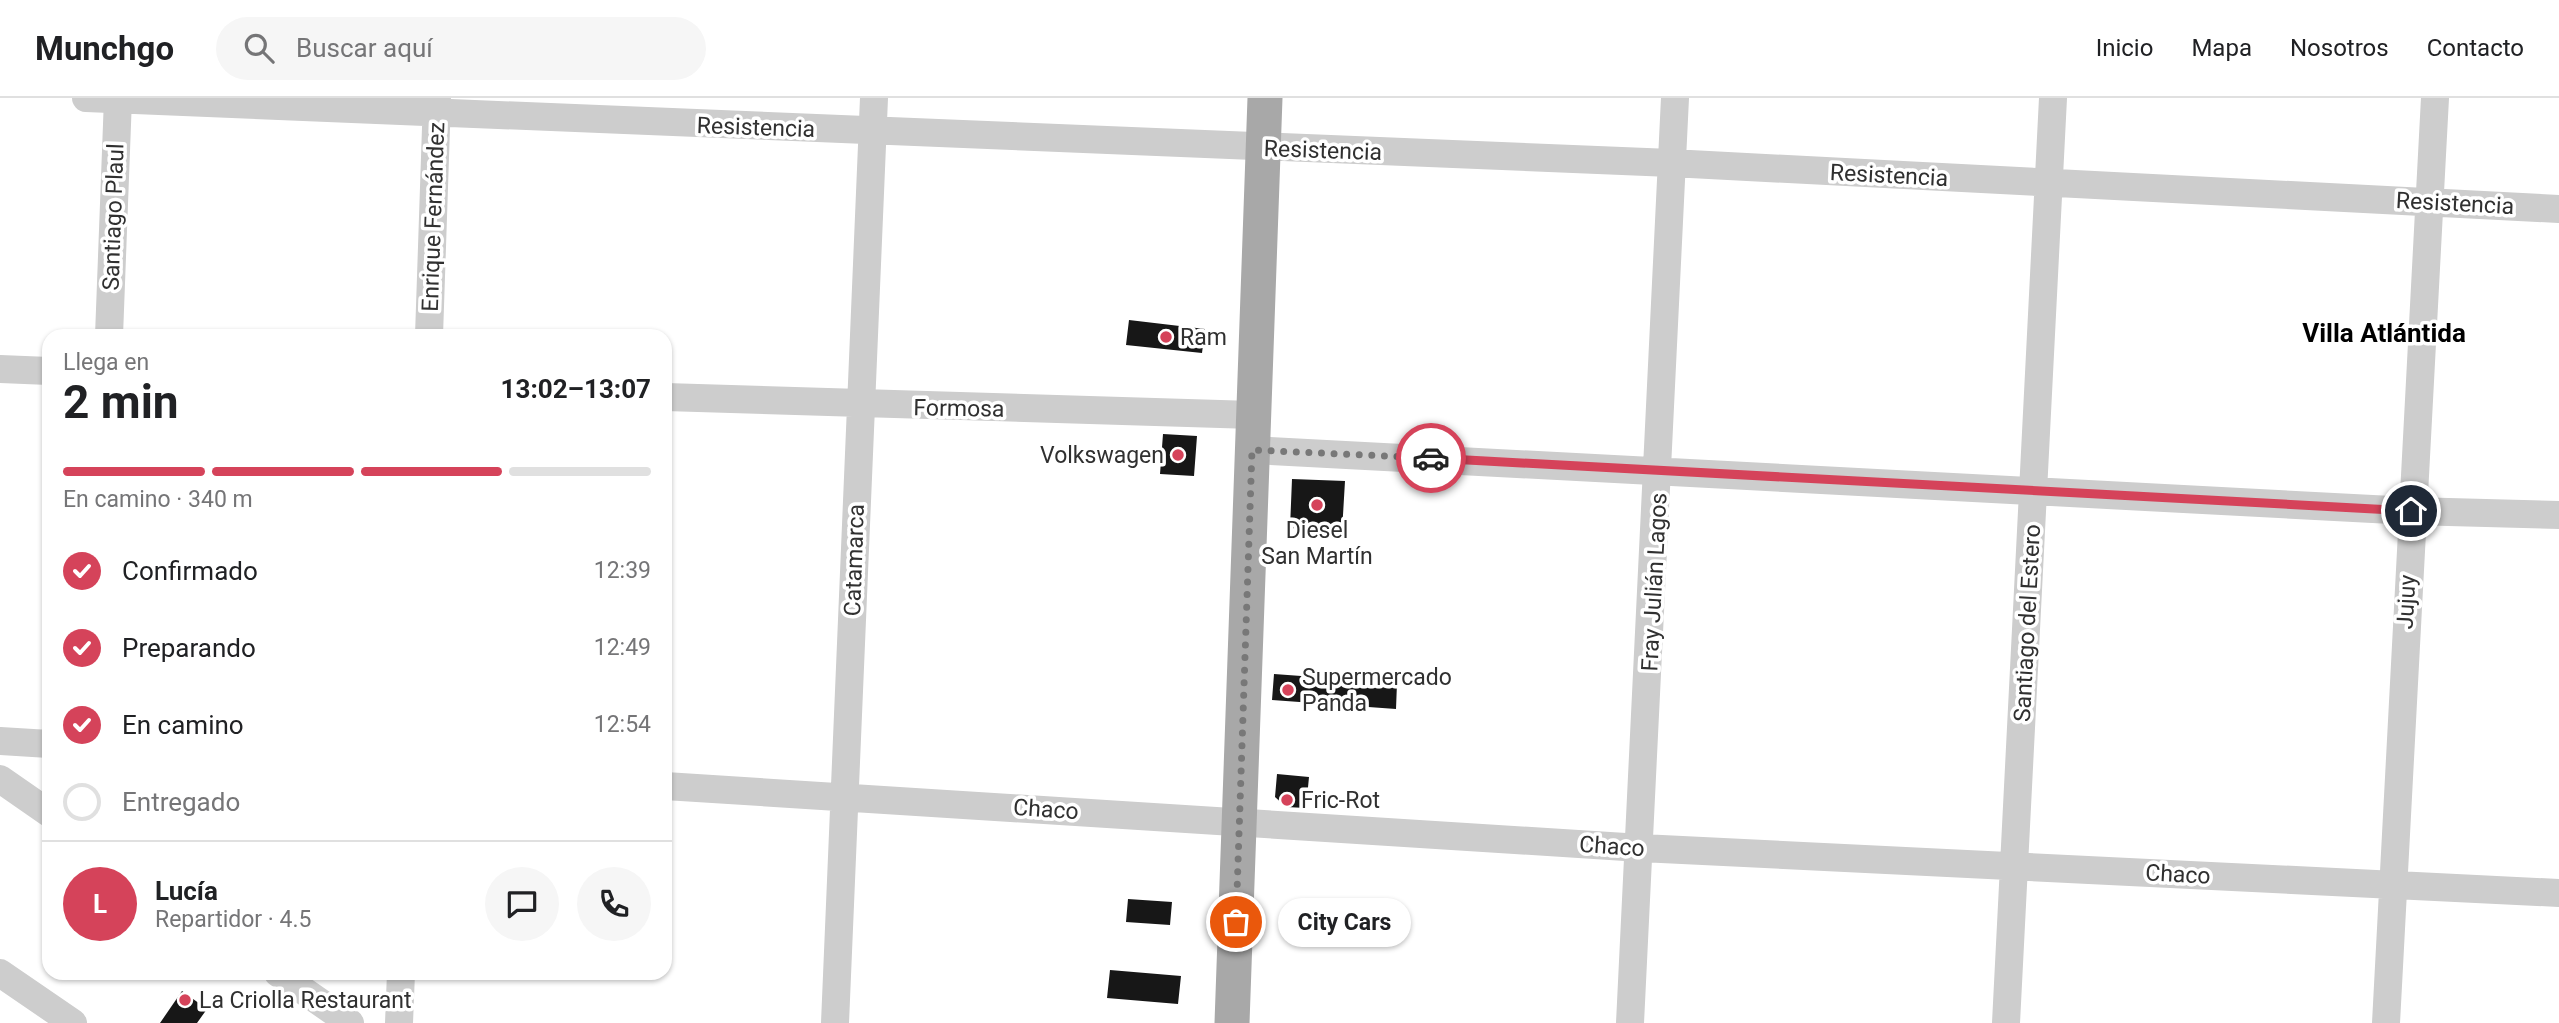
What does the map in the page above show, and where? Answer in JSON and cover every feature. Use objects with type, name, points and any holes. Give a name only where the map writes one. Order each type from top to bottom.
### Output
[{"type":"main road","points":[[1232,1023],[1265,98]]},
{"type":"street","name":"Resistencia","points":[[86,98],[436,106],[872,132],[1671,163],[2559,209]]},
{"type":"street","name":"Catamarca","points":[[835,1023],[874,98]]},
{"type":"street","name":"Fray Julián Lagos","points":[[1630,1023],[1641,848],[1675,98]]},
{"type":"street","name":"Santiago del Estero","points":[[2007,1023],[2053,98]]},
{"type":"street","name":"Jujuy","points":[[2386,1023],[2411,511],[2435,98]]},
{"type":"street","name":"Santiago Plaul","points":[[109,329],[118,99]]},
{"type":"street","name":"Enrique Fernández","points":[[429,329],[436,106]]},
{"type":"street","points":[[0,369],[42,371]]},
{"type":"street","name":"Formosa","points":[[672,397],[1253,415]]},
{"type":"street","points":[[1252,450],[1659,469],[2411,511],[2559,515]]},
{"type":"street","points":[[0,741],[42,744]]},
{"type":"street","points":[[0,779],[42,808]]},
{"type":"street","name":"Chaco","points":[[672,786],[1641,848],[2559,893]]},
{"type":"street","points":[[0,973],[73,1023]]},
{"type":"street","points":[[288,980],[350,1023]]},
{"type":"street","points":[[399,1023],[401,980]]},
{"type":"building","name":"Ram","points":[[1129,320],[1205,329],[1202,353],[1126,345]]},
{"type":"building","name":"Volkswagen","points":[[1163,434],[1197,436],[1194,476],[1160,474]]},
{"type":"building","name":"Diesel San Martín","points":[[1292,479],[1345,481],[1342,532],[1290,528]]},
{"type":"building","points":[[1274,674],[1397,683],[1396,709],[1272,700]]},
{"type":"building","points":[[1277,774],[1309,777],[1306,808],[1286,807],[1275,797]]},
{"type":"building","points":[[1128,899],[1172,902],[1170,925],[1126,922]]},
{"type":"building","points":[[1110,970],[1181,976],[1178,1004],[1107,998]]},
{"type":"building","name":"La Criolla Restaurant","points":[[182,991],[207,1009],[197,1023],[160,1023]]},
{"type":"way so far","points":[[1236,922],[1252,450],[1431,458]]},
{"type":"place","name":"Ram","points":[[1166,337]]},
{"type":"place","name":"Volkswagen","points":[[1178,455]]},
{"type":"place","name":"Diesel San Martín","points":[[1317,505]]},
{"type":"place","name":"Supermercado Panda","points":[[1288,690]]},
{"type":"place","name":"Fric-Rot","points":[[1287,800]]},
{"type":"place","name":"City Cars","points":[[1236,922]]},
{"type":"place","name":"La Criolla Restaurant","points":[[185,1000]]},
{"type":"district","name":"Villa Atlántida","points":[[2384,333]]},
{"type":"route","points":[[1431,458],[2411,511]]}]
